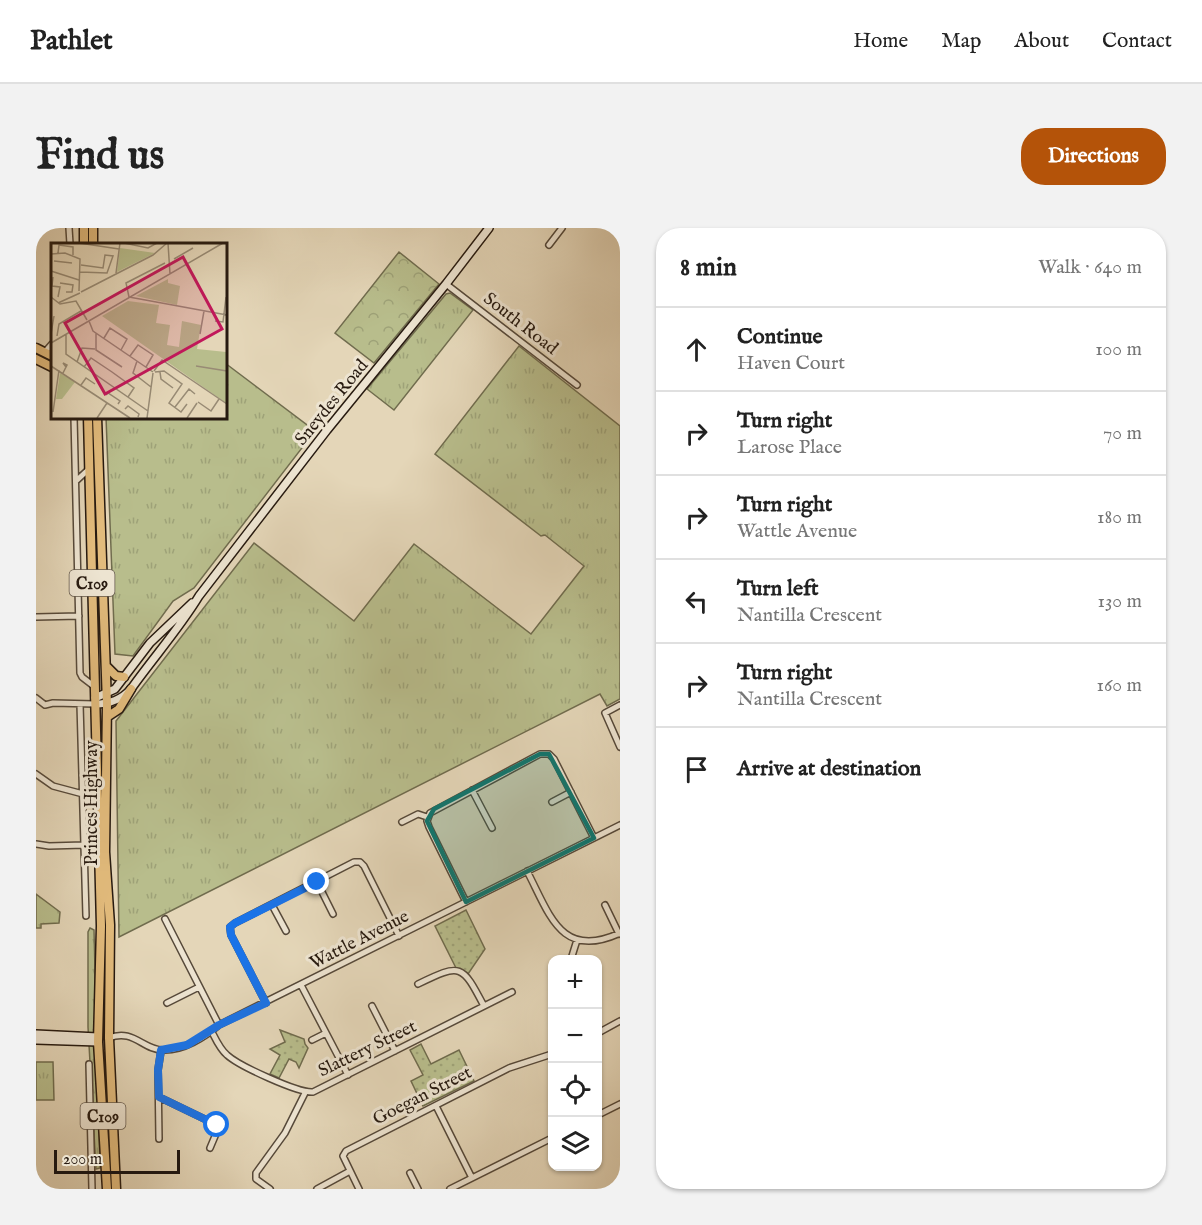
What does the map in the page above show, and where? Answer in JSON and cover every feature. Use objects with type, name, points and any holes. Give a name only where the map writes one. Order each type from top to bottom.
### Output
[{"type":"highway","points":[[36,359],[51,366]]},
{"type":"highway","name":"Princes Highway","points":[[88,418],[98,828],[105,925],[109,1038],[111,1176],[107,1189]]},
{"type":"highway","name":"Princes Highway","points":[[97,418],[107,699],[105,925],[98,1039],[111,1176],[116,1189]]},
{"type":"highway","points":[[105,666],[116,676],[124,677]]},
{"type":"highway","points":[[107,717],[119,709],[131,689]]},
{"type":"highway","points":[[99,848],[106,837]]},
{"type":"highway","points":[[98,1039],[109,1038]]},
{"type":"main road","name":"Sneydes Road","points":[[95,701],[120,699],[131,689],[161,646],[188,614],[199,596],[327,430],[489,228]]},
{"type":"main road","name":"Sneydes Road","points":[[107,699],[150,643],[199,596]]},
{"type":"main road","points":[[36,1034],[98,1039]]},
{"type":"main road","points":[[36,1040],[98,1039]]},
{"type":"street","points":[[69,228],[70,243]]},
{"type":"street","points":[[549,245],[562,228]]},
{"type":"street","points":[[612,228],[620,234]]},
{"type":"street","name":"South Road","points":[[446,284],[577,385]]},
{"type":"street","points":[[74,418],[82,677],[95,687]]},
{"type":"street","points":[[76,481],[89,469]]},
{"type":"street","points":[[36,616],[79,616]]},
{"type":"street","points":[[36,698],[45,705],[95,701]]},
{"type":"street","points":[[77,704],[81,717],[86,916]]},
{"type":"street","points":[[620,705],[605,713],[620,747]]},
{"type":"street","points":[[466,902],[429,827],[428,817],[434,809],[540,754],[549,754],[554,759],[594,838]]},
{"type":"street","points":[[36,774],[53,786],[83,794]]},
{"type":"street","points":[[472,790],[492,828]]},
{"type":"street","points":[[552,802],[571,792]]},
{"type":"street","points":[[402,822],[418,814],[428,817]]},
{"type":"street","name":"Wattle Avenue","points":[[161,1050],[187,1045],[212,1032],[219,1025],[620,825]]},
{"type":"street","name":"Princes Highway","points":[[84,836],[98,828]]},
{"type":"street","name":"Princes Highway","points":[[36,844],[99,848]]},
{"type":"street","points":[[266,1003],[231,935],[230,927],[354,862],[360,862],[364,866],[399,936]]},
{"type":"street","points":[[527,872],[560,929],[577,940],[602,941],[619,933],[605,905]]},
{"type":"street","points":[[317,882],[333,914]]},
{"type":"street","points":[[272,905],[286,931]]},
{"type":"street","points":[[165,919],[219,1025]]},
{"type":"street","points":[[572,955],[577,940]]},
{"type":"street","points":[[418,984],[451,969],[459,971],[473,984],[484,1006]]},
{"type":"street","points":[[302,985],[348,1075]]},
{"type":"street","points":[[167,1003],[199,987]]},
{"type":"street","name":"Slattery Street","points":[[212,1032],[229,1057],[267,1077],[305,1093],[313,1092],[512,992]]},
{"type":"street","points":[[372,1006],[395,1051]]},
{"type":"street","points":[[602,1030],[620,1021]]},
{"type":"street","points":[[312,1040],[326,1033]]},
{"type":"street","points":[[109,1038],[127,1035],[161,1050],[158,1070],[159,1138]]},
{"type":"street","name":"Goegan Street","points":[[350,1171],[343,1156],[346,1151],[509,1068],[548,1055]]},
{"type":"street","points":[[89,1064],[92,1189]]},
{"type":"street","points":[[270,1189],[256,1179],[256,1173],[285,1133],[305,1093]]},
{"type":"street","points":[[159,1097],[217,1125],[218,1129],[210,1148]]},
{"type":"street","points":[[602,1113],[620,1104]]},
{"type":"street","points":[[436,1106],[472,1178]]},
{"type":"street","points":[[450,1189],[548,1140]]},
{"type":"street","points":[[317,1189],[350,1171],[359,1189]]},
{"type":"street","points":[[410,1173],[418,1189]]},
{"type":"street","points":[[92,1178],[111,1176]]},
{"type":"highlighted area","points":[[540,754],[549,754],[594,838],[466,902],[427,821],[434,809]]},
{"type":"green space","points":[[399,252],[439,284],[374,363],[335,333]]},
{"type":"green space","points":[[450,293],[473,310],[394,410],[367,389],[446,294]]},
{"type":"green space","points":[[519,346],[620,426],[620,699],[607,706],[600,694],[119,937],[116,721],[254,543],[354,621],[414,544],[531,634],[584,566],[545,535],[541,536],[435,454]]},
{"type":"green space","points":[[226,364],[315,431],[194,588],[173,601],[133,656],[115,654],[106,418],[226,418]]},
{"type":"green space","points":[[36,894],[60,912],[59,923],[41,924],[41,928],[36,928]]},
{"type":"green space","points":[[466,910],[485,949],[468,974],[456,968],[435,926]]},
{"type":"green space","points":[[90,928],[94,930],[100,1168],[96,1169],[88,1027],[88,932]]},
{"type":"green space","points":[[280,1030],[304,1039],[308,1048],[299,1068],[296,1062],[289,1059],[279,1078],[270,1074],[280,1055],[270,1049],[285,1042]]},
{"type":"green space","points":[[421,1044],[431,1064],[459,1050],[474,1081],[423,1106],[411,1081],[423,1075],[410,1050]]},
{"type":"green space","points":[[36,1062],[53,1062],[54,1100],[36,1100]]},
{"type":"route","points":[[217,1125],[159,1097],[158,1070],[161,1050],[187,1045],[212,1032],[219,1025],[266,1003],[231,935],[230,927],[317,882]]}]
